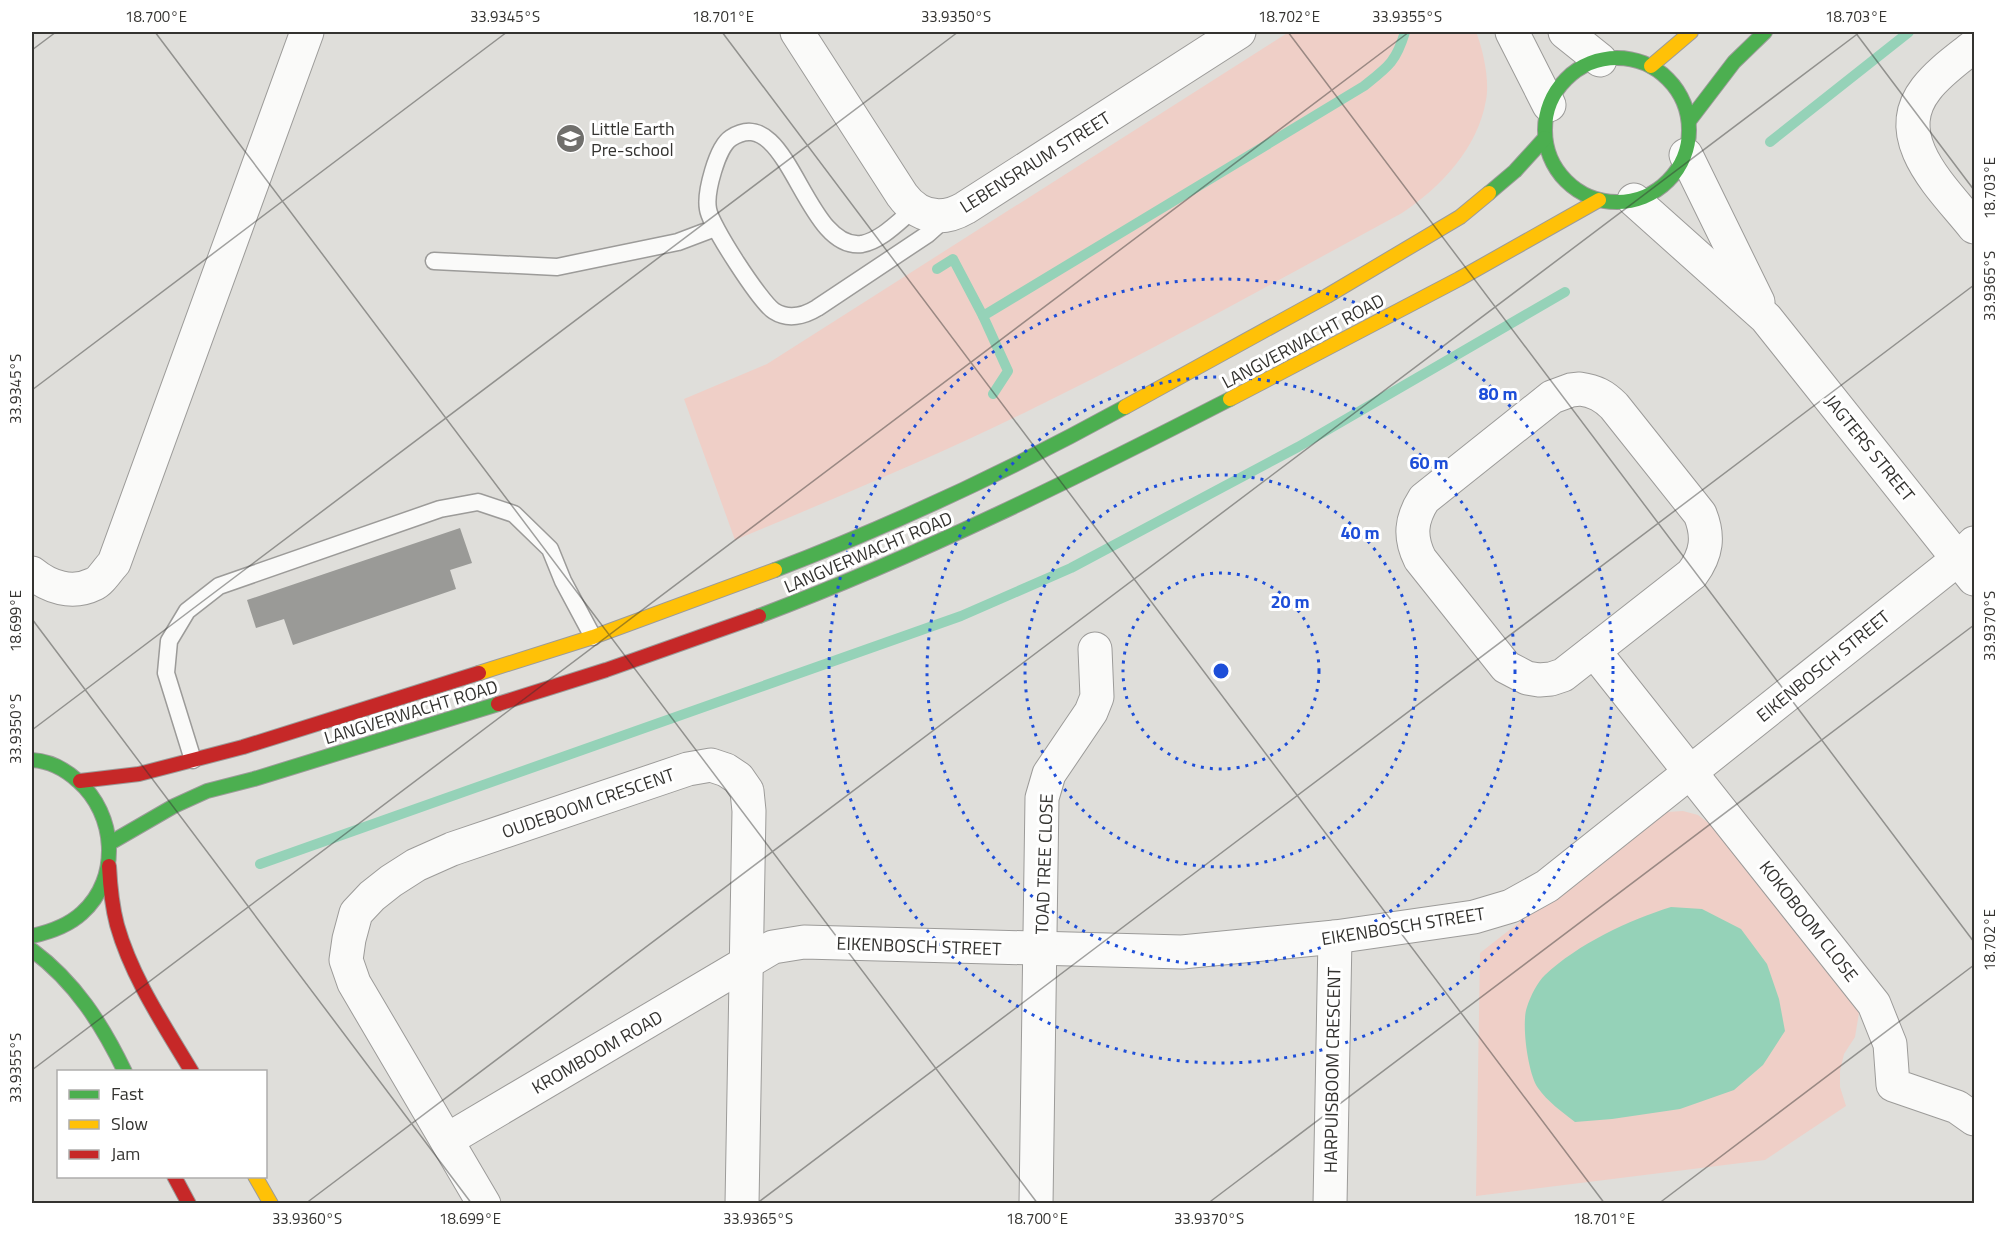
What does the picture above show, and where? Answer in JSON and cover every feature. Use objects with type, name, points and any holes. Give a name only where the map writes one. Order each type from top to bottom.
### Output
[{"type":"street","points":[[32,573],[44,582],[69,590],[95,584],[114,563],[307,32]]},
{"type":"street","points":[[797,32],[902,195],[914,209]]},
{"type":"street","name":"LEBENSRAUM STREET","points":[[914,209],[924,214],[948,216],[965,208],[1239,32]]},
{"type":"street","points":[[1512,32],[1550,105]]},
{"type":"street","points":[[1565,32],[1600,60]]},
{"type":"street","points":[[1651,66],[1691,32]]},
{"type":"street","points":[[1689,121],[1755,39],[1766,32]]},
{"type":"street","points":[[1974,46],[1940,73],[1925,89],[1917,105],[1913,122],[1914,141],[1922,162],[1974,227]]},
{"type":"street","points":[[1617,58],[1635,60],[1651,66],[1677,89],[1685,105],[1689,121],[1690,139],[1686,155],[1665,184],[1650,194],[1634,200],[1616,202],[1599,200],[1576,189],[1557,171],[1549,156],[1545,138],[1545,121],[1550,105],[1557,89],[1569,76],[1584,66],[1600,60],[1617,58]]},
{"type":"street","name":"LANGVERWACHT ROAD","points":[[80,781],[138,774],[243,747],[593,637],[819,553],[1069,438],[1327,296],[1460,217],[1515,171],[1545,138]]},
{"type":"street","name":"JAGTERS STREET","points":[[1686,155],[1766,318]]},
{"type":"street","name":"LANGVERWACHT ROAD","points":[[110,843],[174,806],[207,791],[254,779],[612,669],[818,594],[953,537],[1067,483],[1344,341],[1533,239],[1599,200]]},
{"type":"street","name":"JAGTERS STREET","points":[[1634,200],[1766,318],[1971,554]]},
{"type":"street","points":[[1570,390],[1593,391],[1605,397],[1614,406],[1700,514],[1707,539],[1700,564],[1692,573],[1594,651],[1563,675],[1551,679],[1527,678],[1516,674],[1506,667],[1420,559],[1413,539],[1414,518],[1424,499],[1552,397],[1570,390]]},
{"type":"street","name":"EIKENBOSCH STREET","points":[[747,962],[773,947],[804,942],[1182,952],[1335,937],[1474,917],[1511,906],[1546,886],[1971,554]]},
{"type":"street","name":"TOAD TREE CLOSE","points":[[1041,949],[1042,798],[1049,774],[1091,712],[1097,697],[1095,649]]},
{"type":"street","name":"KOKOBOOM CLOSE","points":[[1594,651],[1875,1004],[1890,1044],[1893,1085],[1957,1107],[1974,1119]]},
{"type":"street","points":[[32,760],[39,760],[61,768],[80,781],[96,798],[106,820],[110,843],[112,905],[123,941],[140,982],[191,1070]]},
{"type":"street","name":"OUDEBOOM CRESCENT","points":[[484,1203],[354,983],[346,960],[356,913],[372,896],[416,865],[452,849],[688,770],[711,765],[726,770],[738,778],[747,791],[749,811],[742,1203]]},
{"type":"street","points":[[32,936],[49,933],[70,923],[88,908],[101,888],[109,866]]},
{"type":"street","name":"HARPUISBOOM CRESCENT","points":[[1330,1203],[1335,937]]},
{"type":"street","points":[[1036,1203],[1041,949]]},
{"type":"street","points":[[32,950],[63,975],[84,1002],[108,1035],[125,1070]]},
{"type":"street","name":"KROMBOOM ROAD","points":[[447,1140],[729,975],[747,962]]},
{"type":"street","points":[[175,1178],[189,1203]]},
{"type":"street","points":[[256,1178],[271,1203]]},
{"type":"lane","points":[[914,209],[872,241],[860,244],[840,240],[826,228],[772,142],[756,133],[747,132],[731,138],[720,150],[707,200],[708,211],[715,228],[767,305],[783,315],[795,316],[807,314],[817,308],[928,234],[948,216]]},
{"type":"lane","points":[[434,261],[557,267],[678,242],[715,228]]},
{"type":"lane","points":[[193,760],[166,674],[169,641],[187,611],[219,586],[440,509],[478,502],[514,514],[550,549],[563,581],[593,637]]},
{"type":"shaded area","points":[[1289,32],[1476,32],[1485,65],[1486,100],[1475,134],[1456,165],[1430,191],[1402,213],[1127,361],[960,443],[735,540],[684,399],[767,364]]},
{"type":"shaded area","points":[[1683,811],[1698,815],[1710,824],[1859,1013],[1855,1037],[1844,1054],[1840,1071],[1840,1087],[1846,1106],[1765,1160],[1476,1196],[1480,953],[1649,821],[1667,812]]},
{"type":"shaded area","points":[[1671,907],[1702,909],[1741,929],[1767,964],[1779,999],[1785,1031],[1763,1065],[1734,1090],[1680,1109],[1575,1122],[1546,1097],[1534,1081],[1525,1036],[1525,1014],[1530,999],[1542,978],[1588,943],[1621,926]]},
{"type":"building","points":[[460,528],[472,563],[450,570],[456,589],[293,645],[284,619],[256,628],[247,600]]},
{"type":"waterway","points":[[993,394],[1008,371],[983,316],[1364,86],[1390,63],[1405,32]]},
{"type":"waterway","points":[[1770,142],[1909,32]]},
{"type":"waterway","points":[[937,269],[953,259],[983,316]]},
{"type":"waterway","points":[[260,864],[961,616],[1071,568],[1298,447],[1565,292]]},
{"type":"traffic: fast","points":[[1689,121],[1734,62],[1765,32]]},
{"type":"traffic: fast","points":[[1617,58],[1645,63],[1668,79],[1684,102],[1689,130],[1684,158],[1668,181],[1645,197],[1617,202],[1589,197],[1566,181],[1550,158],[1545,130],[1550,102],[1566,79],[1589,63],[1617,58]]},
{"type":"traffic: fast","points":[[1489,193],[1515,171],[1545,138]]},
{"type":"traffic: fast","points":[[759,616],[879,567],[998,514],[1230,399]]},
{"type":"traffic: fast","points":[[775,570],[864,534],[953,494],[1125,407]]},
{"type":"traffic: fast","points":[[110,843],[174,806],[207,791],[254,779],[498,704]]},
{"type":"traffic: fast","points":[[32,760],[45,762],[62,769],[91,795],[100,811],[109,846],[108,865],[95,899],[71,922],[32,936]]},
{"type":"traffic: fast","points":[[32,950],[61,976],[86,1005],[107,1037],[124,1070]]},
{"type":"traffic: slow","points":[[1651,66],[1691,32]]},
{"type":"traffic: slow","points":[[1125,407],[1327,296],[1460,217],[1489,193]]},
{"type":"traffic: slow","points":[[1230,399],[1459,279],[1599,200]]},
{"type":"traffic: slow","points":[[479,673],[593,637],[775,570]]},
{"type":"traffic: slow","points":[[256,1178],[271,1204]]},
{"type":"traffic: jam","points":[[498,704],[606,670],[759,616]]},
{"type":"traffic: jam","points":[[80,781],[139,774],[243,747],[479,673]]},
{"type":"traffic: jam","points":[[109,866],[114,911],[123,945],[150,1001],[191,1070]]},
{"type":"traffic: jam","points":[[175,1178],[189,1204]]},
{"type":"place","name":"Little Earth Pre-school","points":[[570,138]]}]
